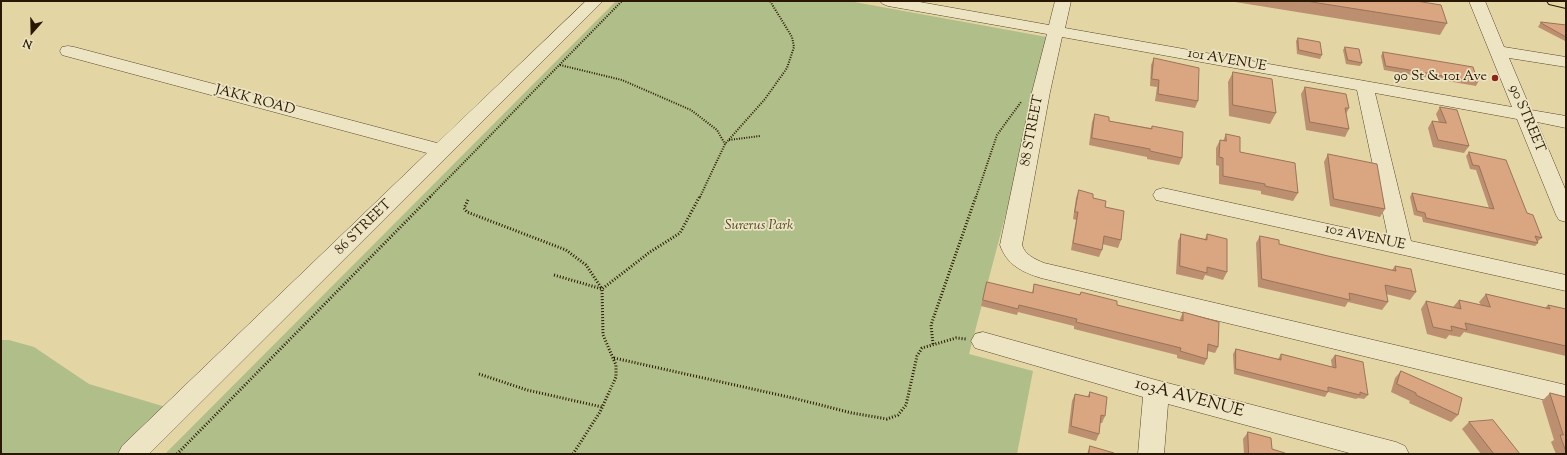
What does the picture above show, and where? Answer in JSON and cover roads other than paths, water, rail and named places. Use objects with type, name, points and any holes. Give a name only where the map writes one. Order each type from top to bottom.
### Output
[{"type":"main road","points":[[1555,1],[1566,3]]},
{"type":"street","name":"86 STREET","points":[[131,454],[595,1]]},
{"type":"street","name":"101 AVENUE","points":[[888,1],[1566,122]]},
{"type":"street","name":"88 STREET","points":[[1063,1],[1041,92],[1011,245],[1012,250],[1020,259],[1033,268],[1041,270],[1566,395]]},
{"type":"street","name":"90 STREET","points":[[1477,1],[1524,115],[1562,195],[1566,215]]},
{"type":"street","name":"JAKK ROAD","points":[[68,51],[443,151]]},
{"type":"street","points":[[1498,51],[1566,62]]},
{"type":"street","points":[[1365,86],[1400,246]]},
{"type":"street","name":"102 AVENUE","points":[[1163,195],[1566,283]]},
{"type":"street","name":"103A AVENUE","points":[[983,342],[1396,454]]},
{"type":"street","points":[[1151,454],[1156,390]]},
{"type":"place","name":"90 St & 101 Ave","points":[[1495,78]]},
{"type":"park label","name":"Surerus Park","points":[[759,227]]}]
